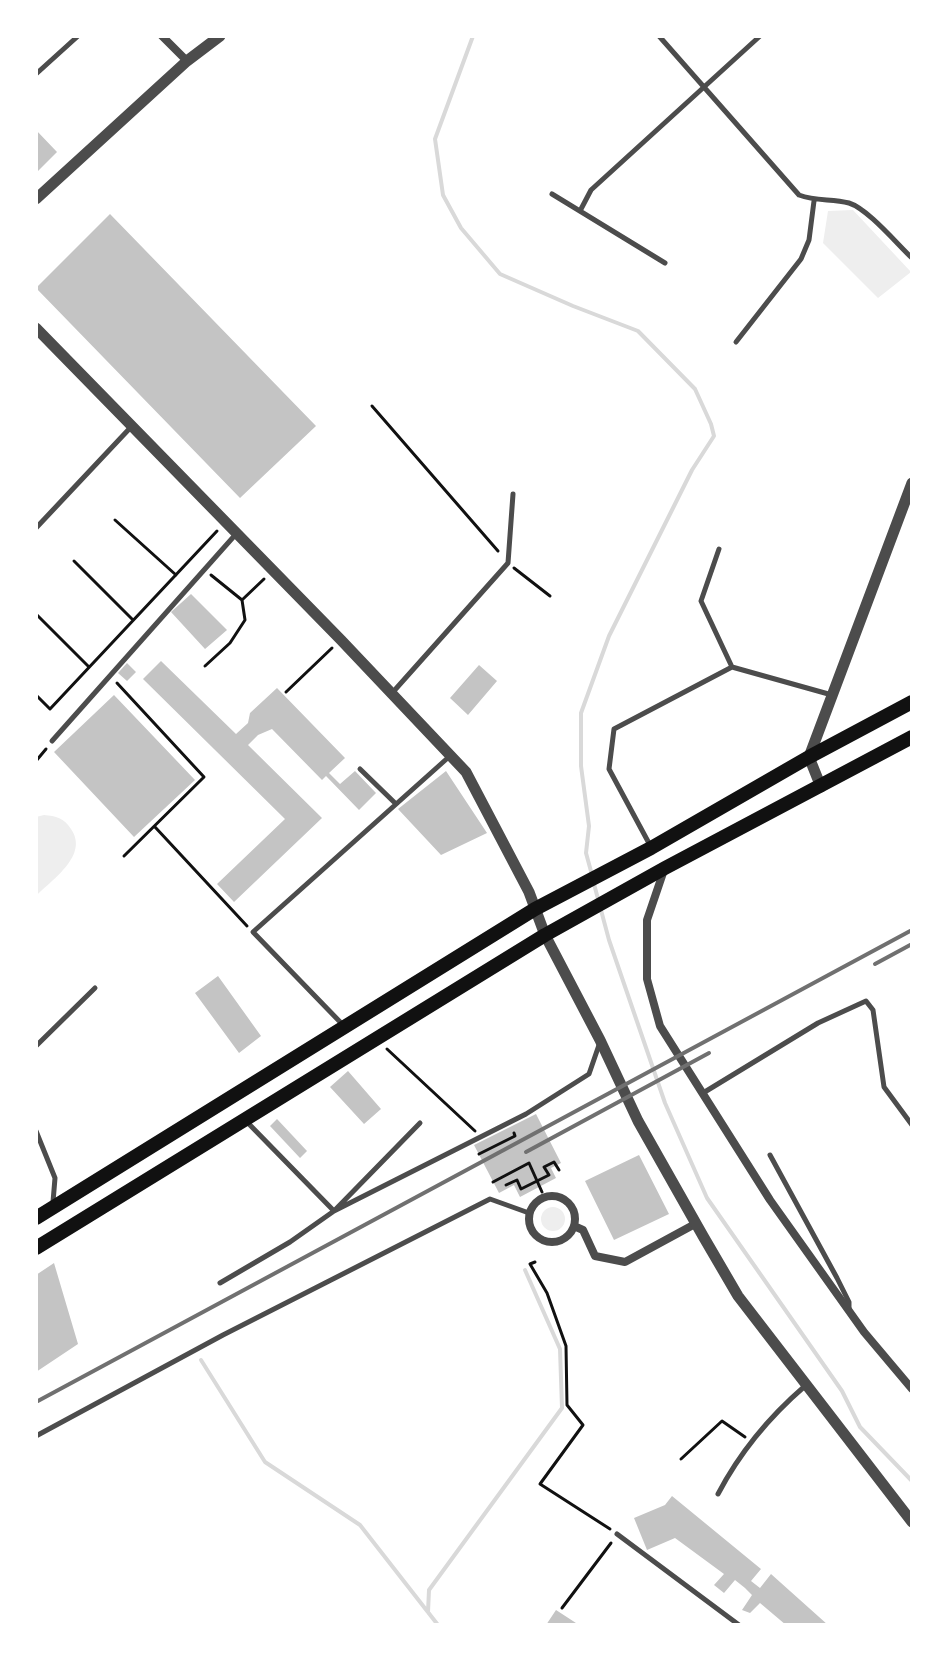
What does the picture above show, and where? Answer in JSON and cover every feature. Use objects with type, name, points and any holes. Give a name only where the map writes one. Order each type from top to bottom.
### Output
[{"type":"main road","points":[[36,1218],[535,909],[912,702]]},
{"type":"main road","points":[[37,1246],[545,935],[912,737]]},
{"type":"street","points":[[162,36],[187,61]]},
{"type":"street","points":[[36,199],[187,61],[220,36]]},
{"type":"street","points":[[36,328],[466,772],[529,892],[545,935],[662,1167],[695,1224],[738,1296],[912,1522]]},
{"type":"street","points":[[821,787],[809,757],[912,483]]},
{"type":"street","points":[[665,868],[647,920],[647,979],[660,1026],[770,1200],[849,1311],[912,1389]]},
{"type":"street","points":[[551,1195],[559,1196],[575,1212],[574,1226],[565,1238],[549,1242],[531,1229],[529,1213],[537,1200],[551,1195]]},
{"type":"street","points":[[574,1226],[583,1230],[595,1256],[625,1262],[695,1224]]},
{"type":"lane","points":[[36,74],[78,36]]},
{"type":"lane","points":[[659,36],[799,195],[814,201],[848,202],[859,208],[912,258]]},
{"type":"lane","points":[[580,211],[591,190],[760,36]]},
{"type":"lane","points":[[552,194],[665,263]]},
{"type":"lane","points":[[736,342],[801,259],[809,240],[814,201]]},
{"type":"lane","points":[[36,528],[132,426]]},
{"type":"lane","points":[[392,693],[508,563],[513,494]]},
{"type":"lane","points":[[52,741],[237,534]]},
{"type":"lane","points":[[719,549],[701,601],[732,667]]},
{"type":"lane","points":[[651,848],[609,769],[614,729],[732,667],[833,695]]},
{"type":"lane","points":[[345,1027],[253,932],[451,755]]},
{"type":"lane","points":[[360,769],[396,804]]},
{"type":"lane","points":[[36,1046],[95,988]]},
{"type":"lane","points":[[703,1093],[818,1023],[866,1001],[873,1010],[884,1087],[912,1125]]},
{"type":"lane","points":[[220,1283],[290,1242],[334,1211],[526,1114],[589,1074],[600,1040]]},
{"type":"lane","points":[[244,1119],[334,1211]]},
{"type":"lane","points":[[334,1211],[420,1123]]},
{"type":"lane","points":[[36,1131],[55,1178],[53,1207]]},
{"type":"lane","points":[[770,1155],[843,1290],[849,1302],[849,1311]]},
{"type":"lane","points":[[36,1436],[223,1335],[490,1199],[529,1213]]},
{"type":"lane","points":[[718,1494],[751,1441],[777,1410],[806,1386]]},
{"type":"lane","points":[[617,1534],[739,1625]]},
{"type":"path","points":[[372,406],[508,563],[550,596]]},
{"type":"path","points":[[115,520],[176,575]]},
{"type":"path","points":[[36,695],[50,709],[225,522]]},
{"type":"path","points":[[74,561],[133,620]]},
{"type":"path","points":[[205,570],[242,600],[245,620],[230,643],[205,666]]},
{"type":"path","points":[[242,600],[273,571]]},
{"type":"path","points":[[36,614],[89,667]]},
{"type":"path","points":[[286,692],[341,640]]},
{"type":"path","points":[[111,677],[204,777],[124,856]]},
{"type":"path","points":[[36,761],[52,741]]},
{"type":"path","points":[[155,827],[253,932]]},
{"type":"path","points":[[375,1038],[482,1137]]},
{"type":"path","points":[[479,1154],[515,1136],[514,1133]]},
{"type":"path","points":[[506,1185],[517,1180],[521,1189],[538,1181],[549,1175],[544,1167],[554,1162],[559,1170]]},
{"type":"path","points":[[493,1182],[529,1163],[542,1192]]},
{"type":"path","points":[[535,1262],[530,1264],[547,1293],[566,1346],[567,1405],[583,1425],[540,1484],[617,1534],[562,1608]]},
{"type":"path","points":[[681,1459],[722,1421],[751,1441]]},
{"type":"shaded area","points":[[853,210],[911,272],[878,298],[823,243],[828,211]]},
{"type":"shaded area","points":[[44,815],[66,822],[76,848],[67,866],[36,896],[36,817]]},
{"type":"shaded area","points":[[553,1207],[562,1210],[565,1219],[562,1228],[553,1231],[544,1228],[541,1219],[544,1210]]},
{"type":"building","points":[[36,130],[57,152],[36,173]]},
{"type":"building","points":[[110,214],[316,426],[240,498],[36,288]]},
{"type":"building","points":[[191,594],[227,630],[205,649],[171,612]]},
{"type":"building","points":[[161,661],[236,734],[248,723],[250,713],[277,688],[345,758],[329,773],[340,784],[355,771],[376,793],[359,810],[326,776],[322,780],[272,729],[258,735],[248,745],[322,818],[234,902],[217,884],[285,819],[143,679]]},
{"type":"building","points":[[127,663],[136,672],[127,681],[118,673]]},
{"type":"building","points":[[479,665],[497,681],[468,715],[450,698]]},
{"type":"building","points":[[114,695],[195,780],[134,837],[54,752]]},
{"type":"building","points":[[446,771],[487,833],[441,855],[398,809]]},
{"type":"building","points":[[218,976],[261,1036],[239,1053],[195,993]]},
{"type":"building","points":[[348,1071],[381,1109],[364,1124],[330,1087]]},
{"type":"building","points":[[536,1114],[561,1163],[551,1168],[556,1178],[520,1197],[514,1185],[499,1193],[474,1145]]},
{"type":"building","points":[[277,1119],[307,1151],[300,1158],[270,1126]]},
{"type":"building","points":[[639,1155],[669,1214],[614,1240],[585,1181]]},
{"type":"building","points":[[54,1263],[78,1344],[36,1372],[36,1275]]},
{"type":"building","points":[[672,1496],[761,1569],[751,1581],[760,1588],[771,1574],[828,1625],[786,1625],[760,1603],[750,1613],[742,1610],[752,1595],[735,1580],[724,1593],[714,1585],[724,1574],[675,1538],[647,1550],[634,1518],[665,1505]]},
{"type":"building","points":[[556,1610],[576,1623],[575,1625],[546,1625]]},
{"type":"waterway","points":[[473,36],[435,139],[443,195],[461,228],[500,274],[638,331],[695,389],[714,436],[692,470],[609,636],[581,713],[581,766],[589,826],[586,853],[592,875]]},
{"type":"waterway","points":[[594,884],[609,940],[665,1103],[707,1198],[842,1391],[860,1427],[912,1481]]},
{"type":"waterway","points":[[428,1612],[429,1590],[562,1408],[560,1349],[525,1270]]},
{"type":"waterway","points":[[201,1360],[265,1462],[360,1525],[438,1625]]},
{"type":"railway","points":[[36,1402],[912,930]]},
{"type":"railway","points":[[875,964],[912,944]]},
{"type":"railway","points":[[526,1152],[709,1053]]}]
